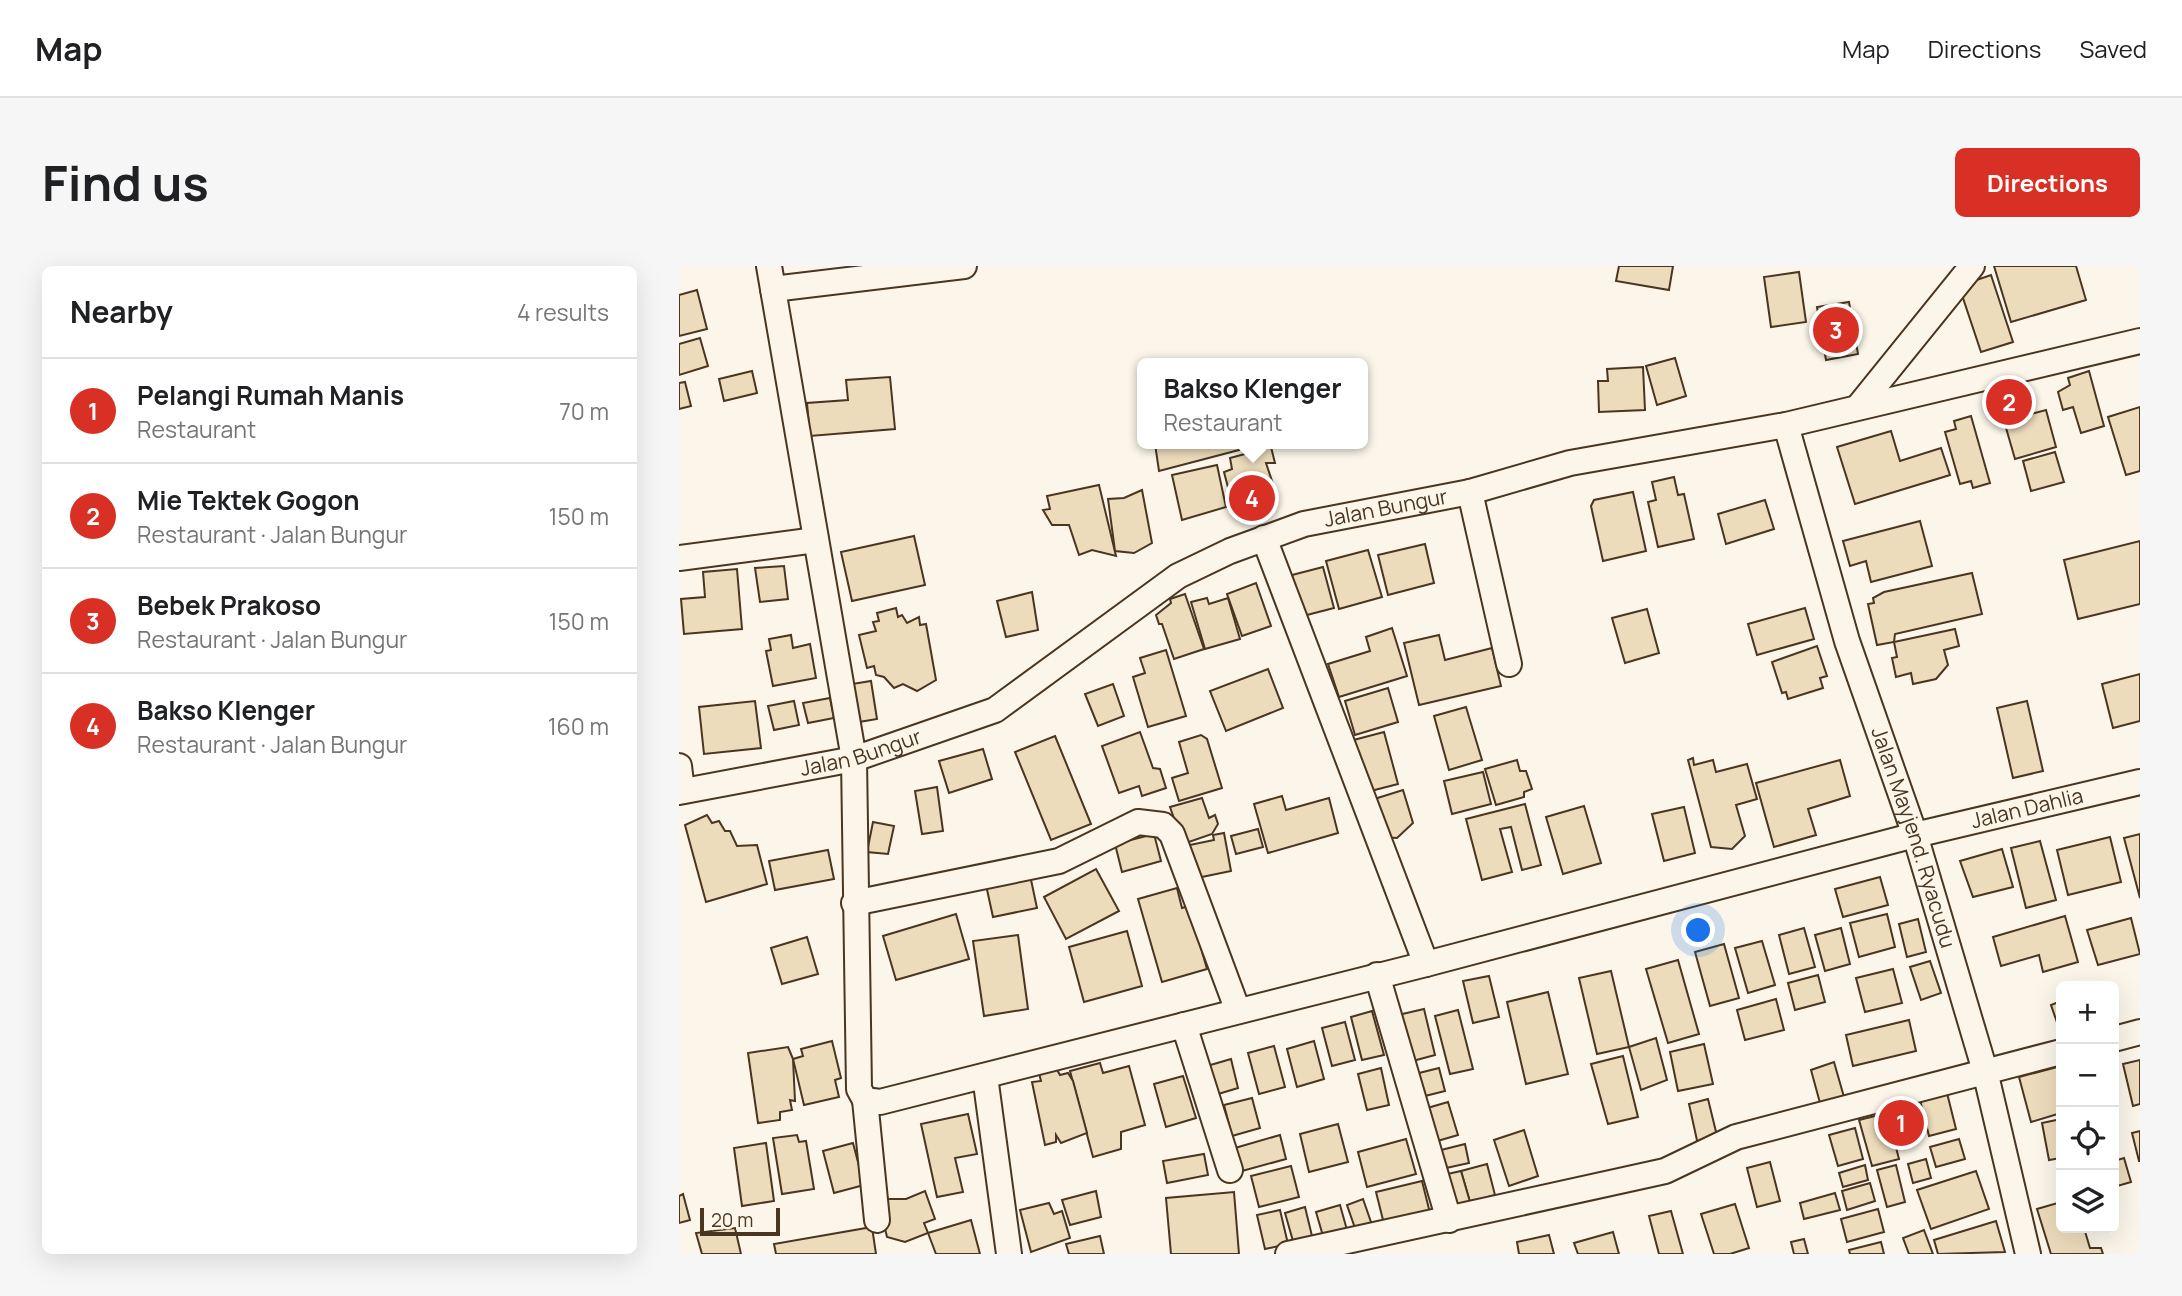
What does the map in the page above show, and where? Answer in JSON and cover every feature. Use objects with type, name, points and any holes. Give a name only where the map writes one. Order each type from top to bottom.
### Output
[{"type":"street","points":[[877,1220],[865,1100],[859,1089],[854,903],[854,759],[771,278],[964,266]]},
{"type":"street","points":[[1858,407],[1972,266]]},
{"type":"street","name":"Jalan Bungur","points":[[681,791],[854,759],[995,710],[1178,576],[1230,551],[1304,524],[1470,492],[1570,463],[1786,425],[2140,341]]},
{"type":"street","name":"Jalan Mayjend. Ryacudu","points":[[1786,425],[1847,641],[1915,835],[1985,1071],[2028,1254]]},
{"type":"street","points":[[1470,492],[1509,664]]},
{"type":"street","points":[[1264,538],[1426,964]]},
{"type":"street","points":[[679,558],[816,540]]},
{"type":"street","points":[[679,766],[681,791]]},
{"type":"street","name":"Jalan Dahlia","points":[[865,1100],[880,1102],[985,1076],[1426,964],[1915,835],[2140,782]]},
{"type":"street","points":[[854,903],[1059,861],[1130,824],[1147,822],[1163,825],[1172,834],[1238,1011]]},
{"type":"street","points":[[1377,975],[1449,1220]]},
{"type":"street","points":[[1184,1025],[1230,1170]]},
{"type":"street","points":[[2119,1038],[2140,1032]]},
{"type":"street","points":[[1288,1254],[1665,1171],[1736,1137],[2056,1053]]},
{"type":"street","points":[[985,1076],[1009,1254]]},
{"type":"building","points":[[1619,266],[1673,266],[1669,290],[1616,281]]},
{"type":"building","points":[[1994,266],[2076,266],[2086,300],[2011,322]]},
{"type":"building","points":[[1799,272],[1806,322],[1771,327],[1764,277]]},
{"type":"building","points":[[1991,275],[2013,342],[1981,352],[1959,286]]},
{"type":"building","points":[[697,290],[707,329],[679,336],[679,295]]},
{"type":"building","points":[[1849,302],[1858,354],[1826,360],[1817,307]]},
{"type":"building","points":[[700,338],[708,366],[679,375],[679,344]]},
{"type":"building","points":[[1675,358],[1686,396],[1657,405],[1646,366]]},
{"type":"building","points":[[1643,367],[1645,410],[1599,412],[1598,381],[1608,381],[1607,369]]},
{"type":"building","points":[[752,371],[757,393],[724,401],[719,379]]},
{"type":"building","points":[[2089,371],[2104,426],[2081,433],[2073,407],[2063,410],[2058,392],[2070,385],[2068,378]]},
{"type":"building","points":[[890,377],[895,429],[810,436],[807,403],[848,400],[846,380]]},
{"type":"building","points":[[685,382],[691,406],[679,409],[679,383]]},
{"type":"building","points":[[2014,386],[2021,413],[2004,418],[1997,390]]},
{"type":"building","points":[[2140,407],[2140,471],[2126,475],[2108,417]]},
{"type":"building","points":[[2046,410],[2056,447],[2015,459],[2004,421]]},
{"type":"building","points":[[1971,416],[1990,483],[1973,488],[1971,481],[1960,484],[1945,432],[1956,429],[1954,421]]},
{"type":"building","points":[[1891,431],[1900,461],[1941,448],[1950,475],[1855,504],[1837,447]]},
{"type":"building","points":[[1156,449],[1239,450],[1159,471]]},
{"type":"building","points":[[1272,449],[1275,463],[1266,463],[1274,487],[1268,486],[1272,502],[1258,517],[1234,510],[1224,472],[1232,469],[1230,458]]},
{"type":"building","points":[[2055,452],[2064,482],[2031,491],[2023,461]]},
{"type":"building","points":[[1217,465],[1226,507],[1182,520],[1172,475]]},
{"type":"building","points":[[1674,477],[1678,495],[1684,494],[1694,539],[1658,547],[1648,502],[1656,500],[1652,482]]},
{"type":"building","points":[[1099,485],[1116,556],[1092,550],[1079,555],[1069,525],[1052,525],[1043,510],[1050,509],[1047,496]]},
{"type":"building","points":[[1142,490],[1152,543],[1134,553],[1115,551],[1108,499],[1124,498]]},
{"type":"building","points":[[1633,492],[1646,551],[1603,561],[1591,506],[1594,500]]},
{"type":"building","points":[[1765,500],[1774,529],[1726,544],[1718,514]]},
{"type":"building","points":[[1920,521],[1932,566],[1871,582],[1866,561],[1850,566],[1843,541]]},
{"type":"building","points":[[914,536],[925,585],[852,601],[841,552]]},
{"type":"building","points":[[2140,541],[2140,604],[2078,619],[2064,560]]},
{"type":"building","points":[[1425,544],[1434,583],[1388,595],[1378,555]]},
{"type":"building","points":[[1368,550],[1382,597],[1339,609],[1326,561]]},
{"type":"building","points":[[784,566],[788,599],[760,602],[755,568]]},
{"type":"building","points":[[1323,567],[1334,608],[1303,616],[1292,575]]},
{"type":"building","points":[[737,569],[742,629],[684,634],[681,599],[705,597],[703,572]]},
{"type":"building","points":[[1972,573],[1982,614],[1895,634],[1894,642],[1877,645],[1868,604],[1874,603],[1873,598],[1884,592]]},
{"type":"building","points":[[1256,583],[1271,626],[1242,636],[1227,594]]},
{"type":"building","points":[[1032,592],[1038,630],[1006,637],[997,601]]},
{"type":"building","points":[[1185,594],[1204,649],[1174,659],[1162,624],[1159,624],[1156,615],[1171,603],[1170,599]]},
{"type":"building","points":[[1207,598],[1209,604],[1228,598],[1240,639],[1205,649],[1191,602]]},
{"type":"building","points":[[896,608],[898,617],[902,615],[907,623],[919,617],[920,625],[926,624],[936,680],[917,691],[903,684],[894,688],[884,677],[876,675],[874,666],[867,668],[859,635],[876,631],[873,622],[879,621],[877,613]]},
{"type":"building","points":[[1805,608],[1814,639],[1757,655],[1748,624]]},
{"type":"building","points":[[1647,609],[1659,653],[1625,663],[1612,618]]},
{"type":"building","points":[[1392,628],[1407,676],[1339,697],[1328,664],[1370,651],[1366,637]]},
{"type":"building","points":[[1955,629],[1959,646],[1944,650],[1948,665],[1936,679],[1913,684],[1911,673],[1896,677],[1892,658],[1897,657],[1894,642]]},
{"type":"building","points":[[791,635],[793,648],[810,644],[816,678],[773,686],[766,651],[771,650],[769,639]]},
{"type":"building","points":[[1439,635],[1445,660],[1492,648],[1501,686],[1419,705],[1404,643]]},
{"type":"building","points":[[1817,646],[1827,676],[1820,678],[1823,688],[1788,699],[1786,692],[1782,693],[1772,662]]},
{"type":"building","points":[[1166,650],[1186,716],[1148,727],[1133,677],[1145,673],[1140,658]]},
{"type":"building","points":[[1268,669],[1283,708],[1226,731],[1210,691]]},
{"type":"building","points":[[2140,674],[2140,721],[2113,728],[2102,684]]},
{"type":"building","points":[[871,681],[877,719],[859,722],[852,684]]},
{"type":"building","points":[[1113,684],[1124,716],[1098,726],[1085,694]]},
{"type":"building","points":[[1388,688],[1398,722],[1355,735],[1345,701]]},
{"type":"building","points":[[830,698],[834,718],[808,723],[803,703]]},
{"type":"building","points":[[755,701],[761,748],[704,754],[699,707]]},
{"type":"building","points":[[794,701],[799,725],[774,730],[768,706]]},
{"type":"building","points":[[2027,701],[2043,771],[2013,778],[1997,708]]},
{"type":"building","points":[[1466,707],[1482,760],[1449,770],[1434,716]]},
{"type":"building","points":[[1140,732],[1153,768],[1160,769],[1166,788],[1142,796],[1139,786],[1119,793],[1102,746]]},
{"type":"building","points":[[1384,732],[1398,784],[1363,793],[1346,742]]},
{"type":"building","points":[[1201,735],[1207,739],[1222,788],[1179,801],[1172,778],[1188,773],[1179,742]]},
{"type":"building","points":[[1055,736],[1091,824],[1051,840],[1015,752]]},
{"type":"building","points":[[983,749],[992,779],[949,793],[939,761]]},
{"type":"building","points":[[1693,758],[1694,765],[1713,760],[1716,772],[1747,764],[1757,799],[1736,805],[1745,836],[1732,849],[1711,847],[1688,760]]},
{"type":"building","points":[[1517,760],[1520,771],[1526,771],[1532,789],[1524,792],[1524,797],[1496,805],[1485,769]]},
{"type":"building","points":[[1840,760],[1850,796],[1808,809],[1816,835],[1774,847],[1756,783]]},
{"type":"building","points":[[1483,772],[1491,804],[1452,814],[1444,781]]},
{"type":"building","points":[[937,787],[943,831],[922,834],[915,791]]},
{"type":"building","points":[[1403,790],[1413,823],[1397,838],[1379,837],[1368,801]]},
{"type":"building","points":[[1282,796],[1286,810],[1329,798],[1338,833],[1268,853],[1254,804]]},
{"type":"building","points":[[1202,798],[1209,818],[1215,815],[1218,824],[1212,834],[1183,844],[1170,807]]},
{"type":"building","points":[[1525,804],[1541,865],[1522,870],[1511,827],[1500,829],[1512,872],[1482,880],[1466,819]]},
{"type":"building","points":[[1584,806],[1601,863],[1563,874],[1546,817]]},
{"type":"building","points":[[1684,807],[1695,853],[1664,861],[1652,814]]},
{"type":"building","points":[[707,815],[712,823],[719,821],[725,831],[730,831],[737,846],[757,845],[767,884],[706,902],[685,825]]},
{"type":"building","points":[[873,822],[894,826],[888,854],[867,852]]},
{"type":"building","points":[[1258,829],[1263,847],[1236,854],[1231,836]]},
{"type":"building","points":[[1224,833],[1231,871],[1192,879],[1185,846],[1214,840],[1213,835]]},
{"type":"building","points":[[1154,834],[1161,861],[1122,872],[1115,844]]},
{"type":"building","points":[[2140,834],[2140,898],[2124,838]]},
{"type":"building","points":[[2110,837],[2121,882],[2068,895],[2057,850]]},
{"type":"building","points":[[2040,841],[2056,900],[2026,908],[2011,848]]},
{"type":"building","points":[[2002,849],[2013,887],[1973,897],[1960,861]]},
{"type":"building","points":[[828,850],[834,879],[775,890],[769,861]]},
{"type":"building","points":[[1096,869],[1119,911],[1066,939],[1044,897]]},
{"type":"building","points":[[1030,875],[1037,908],[993,917],[986,885]]},
{"type":"building","points":[[1880,877],[1888,905],[1843,917],[1835,889]]},
{"type":"building","points":[[1177,888],[1182,908],[1189,906],[1207,969],[1162,982],[1138,899]]},
{"type":"building","points":[[956,914],[969,959],[896,980],[883,936]]},
{"type":"building","points":[[1887,914],[1895,947],[1859,957],[1850,923]]},
{"type":"building","points":[[2065,916],[2078,962],[2043,972],[2039,955],[2001,966],[1993,937]]},
{"type":"building","points":[[2131,918],[2140,954],[2098,965],[2087,930]]},
{"type":"building","points":[[1918,919],[1926,952],[1907,957],[1899,924]]},
{"type":"building","points":[[1804,928],[1815,967],[1789,974],[1779,935]]},
{"type":"building","points":[[1841,928],[1850,964],[1825,971],[1815,935]]},
{"type":"building","points":[[1127,931],[1142,986],[1084,1002],[1069,947]]},
{"type":"building","points":[[1018,935],[1028,1009],[984,1016],[973,941]]},
{"type":"building","points":[[807,937],[818,974],[782,984],[771,948]]},
{"type":"building","points":[[1762,941],[1775,985],[1748,993],[1735,948]]},
{"type":"building","points":[[1724,944],[1739,998],[1710,1006],[1695,952]]},
{"type":"building","points":[[1678,960],[1699,1034],[1668,1043],[1646,969]]},
{"type":"building","points":[[1930,961],[1941,993],[1921,1000],[1910,967]]},
{"type":"building","points":[[1893,969],[1902,1003],[1865,1012],[1856,978]]},
{"type":"building","points":[[1611,971],[1629,1047],[1597,1054],[1579,978]]},
{"type":"building","points":[[1818,975],[1825,1002],[1795,1010],[1788,983]]},
{"type":"building","points":[[1489,976],[1499,1017],[1473,1023],[1463,981]]},
{"type":"building","points":[[1548,992],[1568,1074],[1526,1084],[1507,1002]]},
{"type":"building","points":[[1776,999],[1784,1030],[1745,1040],[1737,1010]]},
{"type":"building","points":[[2056,1003],[2056,1020],[2051,1005]]},
{"type":"building","points":[[1424,1009],[1435,1055],[1409,1062],[1398,1015]]},
{"type":"building","points":[[1458,1010],[1473,1069],[1450,1074],[1435,1016]]},
{"type":"building","points":[[1372,1011],[1384,1055],[1362,1060],[1351,1017]]},
{"type":"building","points":[[1909,1020],[1916,1051],[1853,1066],[1846,1035]]},
{"type":"building","points":[[1345,1022],[1355,1060],[1332,1066],[1322,1028]]},
{"type":"building","points":[[1656,1038],[1667,1080],[1641,1090],[1629,1047]]},
{"type":"building","points":[[832,1041],[841,1078],[835,1080],[839,1097],[804,1105],[793,1059],[803,1056],[801,1049]]},
{"type":"building","points":[[1314,1041],[1324,1079],[1297,1087],[1287,1049]]},
{"type":"building","points":[[1704,1044],[1713,1084],[1678,1091],[1670,1052]]},
{"type":"building","points":[[1274,1046],[1285,1087],[1259,1094],[1248,1053]]},
{"type":"building","points":[[788,1047],[793,1059],[795,1101],[790,1100],[792,1110],[780,1112],[780,1120],[758,1123],[748,1053]]},
{"type":"building","points":[[1623,1056],[1638,1117],[1608,1124],[1591,1064]]},
{"type":"building","points":[[1231,1059],[1238,1088],[1215,1095],[1207,1066]]},
{"type":"building","points":[[2140,1060],[2140,1104],[2133,1106],[2123,1064]]},
{"type":"building","points":[[1834,1062],[1844,1097],[1820,1103],[1811,1070]]},
{"type":"building","points":[[1100,1063],[1103,1073],[1129,1066],[1145,1125],[1121,1132],[1121,1149],[1093,1157],[1070,1071]]},
{"type":"building","points":[[2056,1067],[2056,1114],[2031,1122],[2019,1077]]},
{"type":"building","points":[[1056,1068],[1060,1075],[1068,1073],[1073,1081],[1087,1133],[1061,1143],[1056,1135],[1056,1142],[1045,1145],[1032,1082],[1041,1081],[1039,1073]]},
{"type":"building","points":[[1381,1068],[1389,1105],[1367,1110],[1358,1074]]},
{"type":"building","points":[[1439,1068],[1445,1091],[1413,1099],[1407,1076]]},
{"type":"building","points":[[1183,1076],[1196,1118],[1166,1127],[1154,1084]]},
{"type":"building","points":[[1947,1093],[1956,1129],[1929,1136],[1920,1100]]},
{"type":"building","points":[[1252,1098],[1260,1128],[1232,1136],[1224,1105]]},
{"type":"building","points":[[1708,1099],[1718,1140],[1698,1145],[1689,1104]]},
{"type":"building","points":[[1448,1102],[1458,1135],[1434,1142],[1424,1109]]},
{"type":"building","points":[[1887,1113],[1899,1159],[1872,1166],[1859,1120]]},
{"type":"building","points":[[968,1114],[977,1154],[955,1158],[963,1192],[937,1197],[921,1124]]},
{"type":"building","points":[[2056,1120],[2056,1159],[2049,1160],[2042,1123]]},
{"type":"building","points":[[1338,1124],[1348,1162],[1309,1172],[1300,1134]]},
{"type":"building","points":[[1855,1128],[1863,1159],[1838,1166],[1829,1135]]},
{"type":"building","points":[[1524,1130],[1538,1176],[1509,1186],[1494,1140]]},
{"type":"building","points":[[2140,1131],[2140,1161],[2139,1161],[2132,1133]]},
{"type":"building","points":[[797,1135],[799,1142],[806,1141],[814,1189],[782,1194],[773,1138]]},
{"type":"building","points":[[1280,1135],[1286,1159],[1242,1171],[1235,1148]]},
{"type":"building","points":[[1406,1139],[1416,1174],[1367,1187],[1358,1152]]},
{"type":"building","points":[[1959,1139],[1965,1159],[1936,1167],[1930,1147]]},
{"type":"building","points":[[766,1143],[774,1201],[742,1206],[734,1148]]},
{"type":"building","points":[[853,1143],[864,1185],[834,1193],[823,1151]]},
{"type":"building","points":[[1465,1144],[1469,1163],[1437,1170],[1433,1152]]},
{"type":"building","points":[[1204,1154],[1208,1175],[1167,1183],[1163,1161]]},
{"type":"building","points":[[2124,1158],[2131,1182],[2119,1186],[2119,1170],[2119,1160]]},
{"type":"building","points":[[1926,1159],[1931,1178],[1913,1183],[1908,1164]]},
{"type":"building","points":[[1770,1162],[1780,1201],[1757,1207],[1747,1168]]},
{"type":"building","points":[[1487,1164],[1495,1195],[1470,1202],[1461,1171]]},
{"type":"building","points":[[1865,1165],[1868,1180],[1843,1187],[1839,1173]]},
{"type":"building","points":[[1896,1165],[1905,1202],[1887,1207],[1877,1170]]},
{"type":"building","points":[[1291,1166],[1299,1197],[1259,1207],[1251,1176]]},
{"type":"building","points":[[1461,1171],[1470,1202],[1453,1208],[1443,1175]]},
{"type":"building","points":[[1976,1171],[1989,1209],[1931,1229],[1917,1190]]},
{"type":"building","points":[[1422,1181],[1430,1213],[1384,1224],[1376,1192]]},
{"type":"building","points":[[1870,1183],[1875,1201],[1847,1210],[1842,1191]]},
{"type":"building","points":[[925,1191],[935,1219],[924,1223],[928,1233],[905,1242],[887,1237],[878,1199],[906,1199]]},
{"type":"building","points":[[1096,1191],[1101,1217],[1070,1225],[1062,1200]]},
{"type":"building","points":[[1234,1192],[1239,1254],[1171,1254],[1166,1198]]},
{"type":"building","points":[[1835,1193],[1840,1210],[1804,1219],[1800,1203]]},
{"type":"building","points":[[683,1194],[690,1220],[679,1223],[679,1196]]},
{"type":"building","points":[[1363,1199],[1372,1225],[1356,1231],[1347,1205]]},
{"type":"building","points":[[1049,1203],[1054,1214],[1062,1211],[1070,1238],[1031,1252],[1020,1210]]},
{"type":"building","points":[[2056,1203],[2056,1233],[2086,1233],[2090,1248],[2101,1248],[2103,1254],[2051,1254],[2037,1209]]},
{"type":"building","points":[[1735,1204],[1749,1248],[1730,1254],[1714,1254],[1701,1214]]},
{"type":"building","points":[[1340,1205],[1347,1230],[1323,1236],[1316,1212]]},
{"type":"building","points":[[1305,1207],[1312,1236],[1293,1241],[1285,1213]]},
{"type":"building","points":[[1878,1209],[1884,1232],[1847,1242],[1841,1219]]},
{"type":"building","points":[[1280,1210],[1288,1244],[1265,1249],[1257,1215]]},
{"type":"building","points":[[1671,1211],[1683,1254],[1659,1254],[1649,1216]]},
{"type":"building","points":[[971,1220],[980,1254],[936,1254],[928,1233]]},
{"type":"building","points":[[1996,1221],[2005,1252],[1938,1254],[1934,1240]]},
{"type":"building","points":[[872,1227],[876,1254],[776,1254],[774,1244]]},
{"type":"building","points":[[735,1228],[741,1254],[702,1254],[696,1233]]},
{"type":"building","points":[[1924,1230],[1933,1254],[1909,1254],[1903,1238]]},
{"type":"building","points":[[1613,1232],[1619,1254],[1578,1254],[1574,1243]]},
{"type":"building","points":[[1549,1235],[1554,1254],[1519,1254],[1517,1242]]},
{"type":"building","points":[[1100,1236],[1104,1254],[1069,1254],[1066,1244]]},
{"type":"building","points":[[1804,1239],[1808,1254],[1794,1254],[1791,1242]]},
{"type":"building","points":[[1881,1242],[1884,1254],[1850,1254],[1849,1250]]},
{"type":"place","name":"Bebek Prakoso","points":[[1836,330]]},
{"type":"place","name":"Mie Tektek Gogon","points":[[2009,402]]},
{"type":"place","name":"Bakso Klenger","points":[[1252,498]]},
{"type":"place","name":"Pelangi Rumah Manis","points":[[1901,1123]]}]
